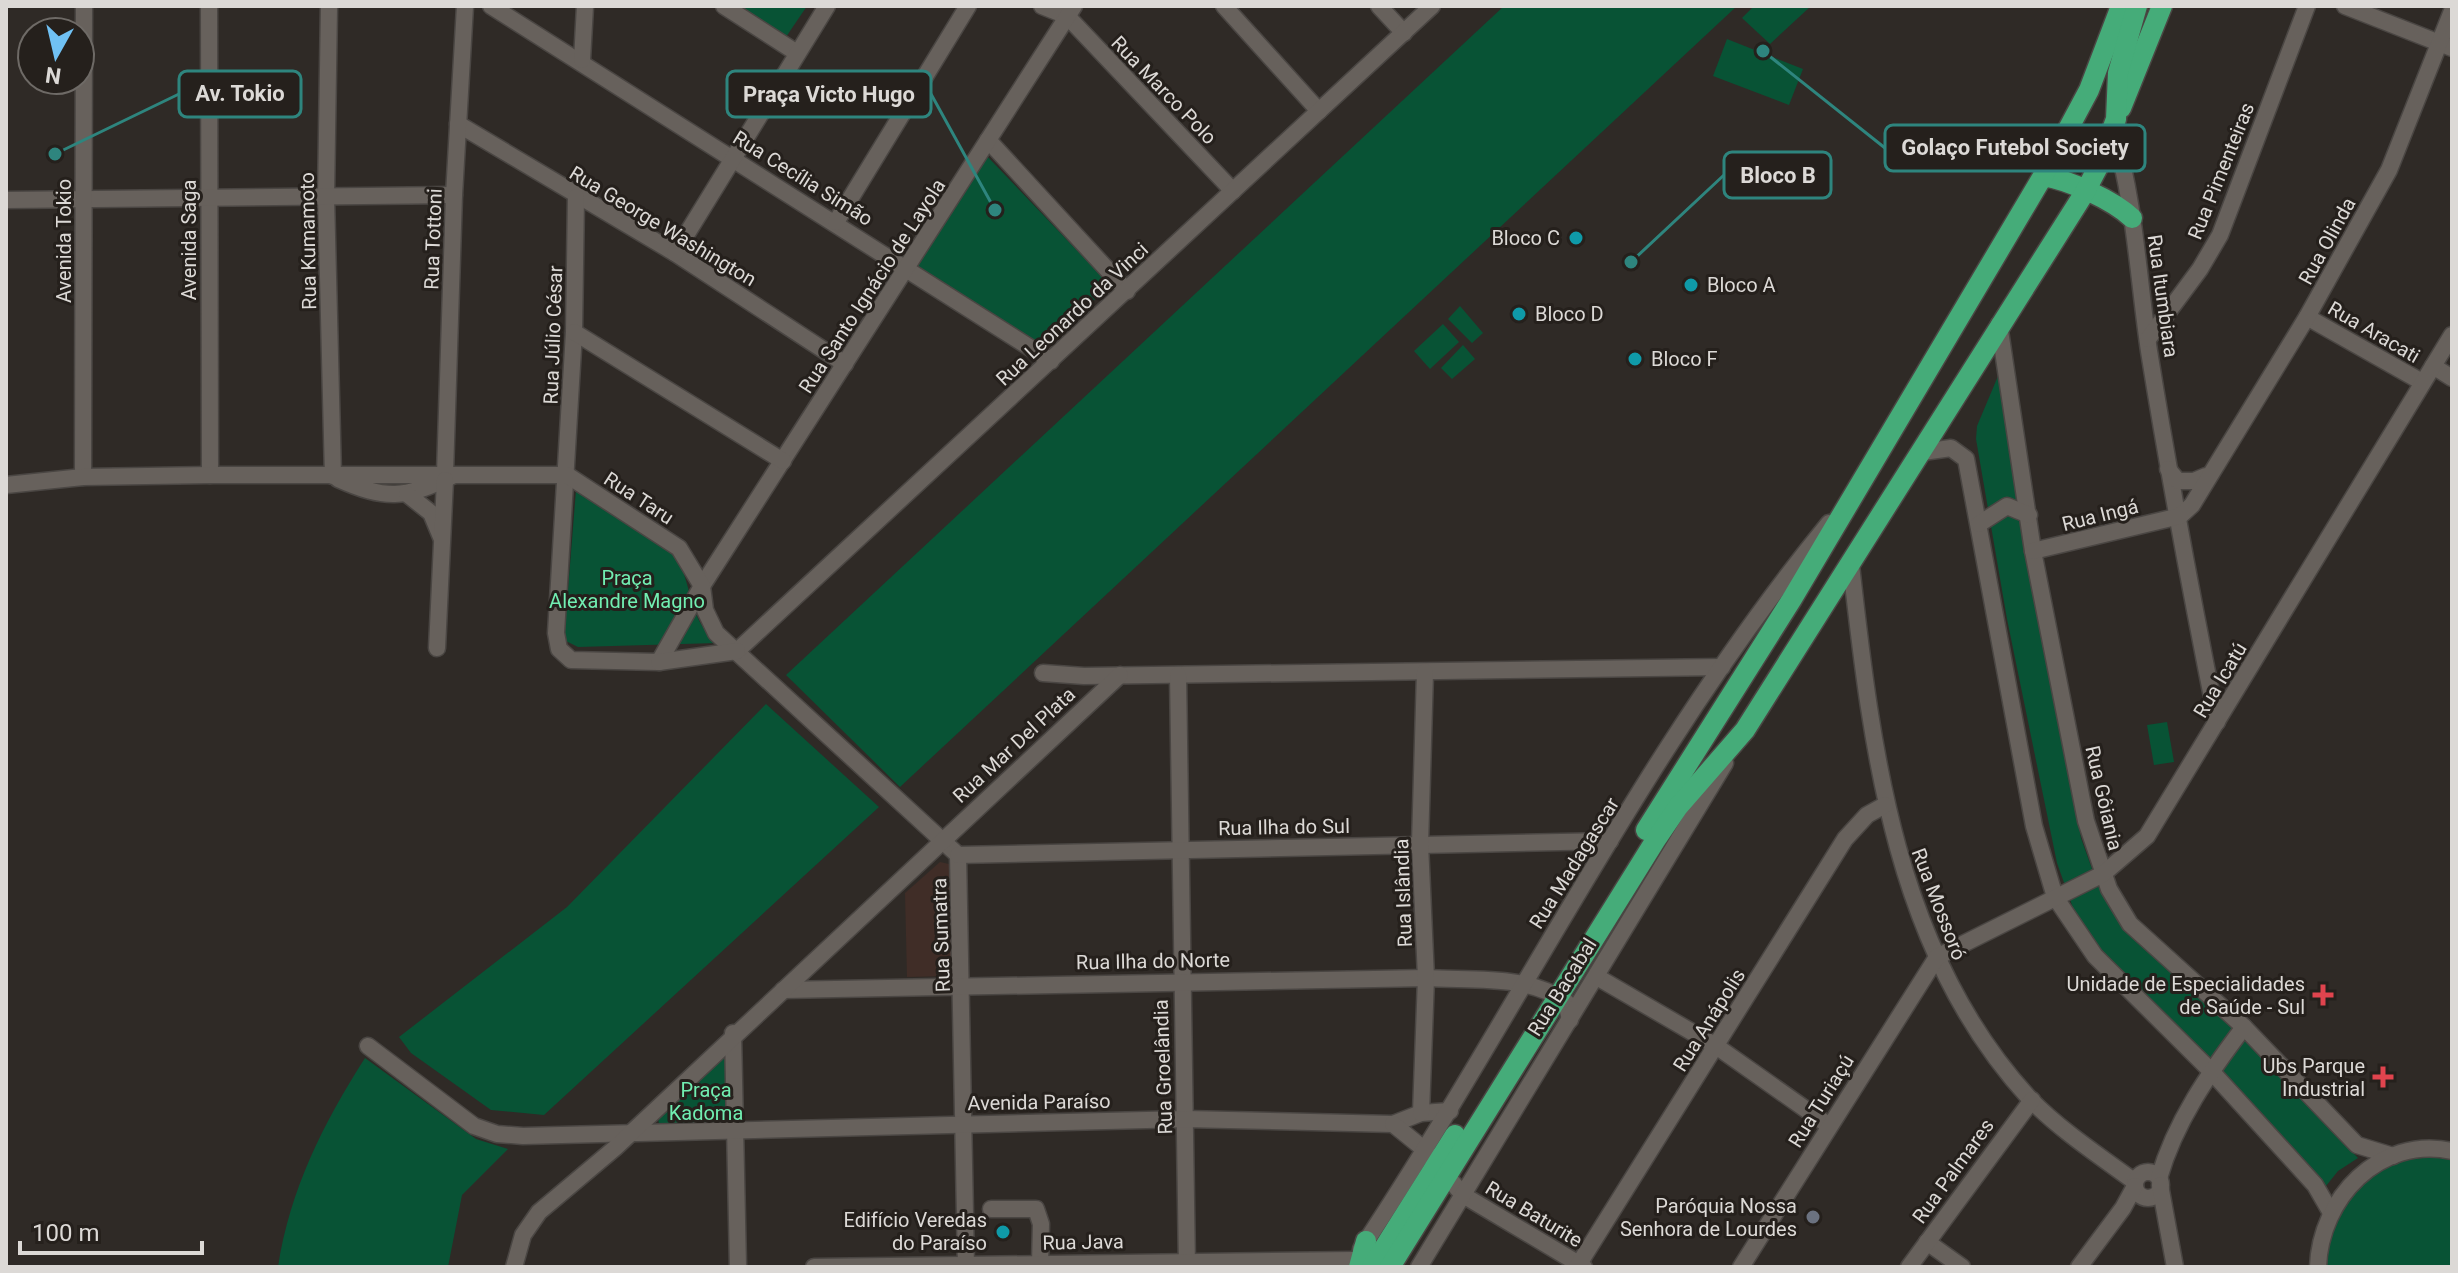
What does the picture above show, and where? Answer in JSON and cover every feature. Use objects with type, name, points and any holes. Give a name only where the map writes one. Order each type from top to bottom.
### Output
[{"type":"main road","points":[[2089,90],[2106,6]]},
{"type":"main road","points":[[1552,993],[1792,599],[2043,176],[2089,90],[2121,6]]},
{"type":"main road","points":[[2114,124],[2118,73],[2137,6]]},
{"type":"main road","points":[[1358,1265],[1439,1164],[1670,818],[1745,730],[1819,617],[1999,324],[2085,192],[2162,6]]},
{"type":"main road","points":[[2043,176],[2064,181],[2112,202],[2132,218]]},
{"type":"main road","points":[[1792,599],[1805,611],[1819,617]]},
{"type":"main road","points":[[1390,1267],[1439,1164]]},
{"type":"main road","points":[[1358,1265],[1366,1241]]},
{"type":"street","name":"Avenida Tokio","points":[[83,477],[84,6]]},
{"type":"street","name":"Avenida Saga","points":[[209,6],[210,475]]},
{"type":"street","name":"Rua Kumamoto","points":[[329,6],[326,197],[333,476]]},
{"type":"street","name":"Rua Tottoni","points":[[437,648],[449,475],[454,195],[465,6]]},
{"type":"street","name":"Rua Cecília Simão","points":[[491,6],[582,60],[1051,361]]},
{"type":"street","points":[[582,60],[585,6]]},
{"type":"street","points":[[724,6],[797,53]]},
{"type":"street","points":[[675,253],[827,6]]},
{"type":"street","points":[[836,222],[968,6]]},
{"type":"street","points":[[1042,6],[1070,11]]},
{"type":"street","points":[[1224,6],[1319,111]]},
{"type":"street","points":[[1379,6],[1404,33]]},
{"type":"street","name":"Rua Leonardo da Vinci","points":[[737,651],[1432,6]]},
{"type":"street","name":"Rua Pimenteiras","points":[[2148,339],[2200,269],[2220,235],[2307,6]]},
{"type":"street","points":[[2345,6],[2446,46]]},
{"type":"street","name":"Rua Santo Ignácio de Layola","points":[[702,586],[1070,11]]},
{"type":"street","name":"Rua Marco Polo","points":[[1070,11],[1233,191]]},
{"type":"street","name":"Rua Olinda","points":[[2175,517],[2192,505],[2206,476],[2307,317],[2389,170],[2446,46],[2452,11]]},
{"type":"street","name":"Rua George Washington","points":[[458,124],[576,197],[675,253],[845,364]]},
{"type":"street","name":"Rua Itumbiara","points":[[2114,124],[2126,171],[2175,517]]},
{"type":"street","points":[[988,140],[1127,291]]},
{"type":"street","points":[[6,200],[454,195]]},
{"type":"street","name":"Rua Júlio César","points":[[567,475],[576,197]]},
{"type":"street","name":"Rua Aracati","points":[[2307,317],[2422,382]]},
{"type":"street","name":"Rua Gôiania","points":[[1999,324],[2033,551],[2086,821],[2103,874],[2130,924],[2244,1027],[2357,1145],[2393,1156]]},
{"type":"street","points":[[574,332],[783,461]]},
{"type":"street","name":"Rua Icatú","points":[[1937,957],[2103,874],[2147,836],[2452,335]]},
{"type":"street","points":[[2433,366],[2452,378]]},
{"type":"street","points":[[1923,452],[1951,448],[1966,459],[2034,826],[2055,897],[2095,956],[2211,1071],[2315,1185],[2330,1211]]},
{"type":"street","points":[[2168,469],[2178,481],[2194,481],[2206,476]]},
{"type":"street","points":[[381,494],[387,474]]},
{"type":"street","points":[[333,476],[381,494],[407,494],[449,475]]},
{"type":"street","points":[[6,485],[83,477],[567,475],[556,633],[559,649],[571,660],[659,662],[737,651]]},
{"type":"street","name":"Rua Taru","points":[[567,475],[679,548],[702,586],[705,610],[716,633],[737,651]]},
{"type":"street","points":[[407,494],[431,513],[443,542]]},
{"type":"street","name":"Rua Madagascar","points":[[1366,1241],[1439,1164],[1450,1111],[1610,841],[1722,667],[1852,494]]},
{"type":"street","points":[[1979,524],[2007,506],[2029,515]]},
{"type":"street","points":[[2175,517],[2217,722]]},
{"type":"street","name":"Rua Ingá","points":[[2033,551],[2175,517]]},
{"type":"street","name":"Rua Mossoró","points":[[1851,565],[1885,805],[1897,850],[1937,957],[1971,1018],[2032,1100],[2147,1185]]},
{"type":"street","points":[[659,662],[702,586]]},
{"type":"street","name":"Rua Sumatra","points":[[737,651],[958,855],[963,984],[966,1265]]},
{"type":"street","points":[[1043,673],[1178,675],[1722,667]]},
{"type":"street","name":"Rua Islândia","points":[[1421,1113],[1426,978],[1420,844],[1425,672]]},
{"type":"street","name":"Rua Mar Del Plata","points":[[514,1267],[523,1235],[539,1212],[627,1135],[1120,675]]},
{"type":"street","name":"Rua Groelândia","points":[[1178,675],[1182,849],[1180,980],[1186,1119],[1187,1263]]},
{"type":"street","name":"Rua Bacabal","points":[[1419,1267],[1745,730]]},
{"type":"street","name":"Rua Anápolis","points":[[1580,1266],[1845,839],[1867,815],[1885,805]]},
{"type":"street","name":"Rua Ilha do Sul","points":[[958,855],[1610,841]]},
{"type":"street","name":"Rua Turiaçú","points":[[1741,1267],[1937,957]]},
{"type":"street","points":[[1597,977],[1716,1046],[1828,1125]]},
{"type":"street","name":"Rua Ilha do Norte","points":[[783,990],[963,984],[1426,978],[1523,984],[1552,993]]},
{"type":"street","points":[[1552,993],[1566,1002],[1570,1020]]},
{"type":"street","points":[[2079,1267],[2123,1208],[2147,1185],[2211,1071],[2244,1027]]},
{"type":"street","points":[[733,1033],[738,1267]]},
{"type":"street","name":"Avenida Paraíso","points":[[368,1046],[474,1126],[497,1134],[627,1135],[1186,1119],[1393,1124],[1421,1113],[1450,1111]]},
{"type":"street","name":"Rua Palmares","points":[[1909,1267],[2032,1100]]},
{"type":"street","name":"Rua Baturite","points":[[1393,1124],[1439,1164],[1463,1195],[1580,1266]]},
{"type":"street","points":[[2318,1267],[2319,1244],[2330,1211],[2346,1188],[2368,1169],[2393,1156],[2419,1150],[2452,1151]]},
{"type":"street","points":[[1439,1164],[1484,1162]]},
{"type":"street","points":[[2147,1185],[2167,1214],[2175,1267]]},
{"type":"street","points":[[991,1209],[1036,1209],[1041,1224],[1040,1264]]},
{"type":"street","points":[[1927,1242],[1962,1267]]},
{"type":"street","name":"Rua Java","points":[[814,1267],[1187,1263],[1358,1265]]},
{"type":"shaded area","points":[[940,862],[949,864],[952,972],[949,976],[907,977],[905,893]]},
{"type":"green space","points":[[737,6],[807,6],[786,37]]},
{"type":"green space","points":[[1504,6],[1737,6],[900,787],[786,675]]},
{"type":"green space","points":[[1754,6],[1811,6],[1770,44],[1742,18]]},
{"type":"green space","points":[[1727,39],[1803,69],[1789,105],[1713,76]]},
{"type":"green space","points":[[985,154],[1110,285],[1044,348],[918,266]]},
{"type":"green space","points":[[1460,306],[1483,333],[1472,343],[1448,319]]},
{"type":"green space","points":[[1443,324],[1459,342],[1430,369],[1414,351]]},
{"type":"green space","points":[[1463,345],[1475,359],[1452,379],[1441,368]]},
{"type":"green space","points":[[2001,369],[2081,838],[2096,880],[2125,929],[2244,1039],[2358,1158],[2338,1171],[2326,1186],[2100,952],[2078,922],[2057,863],[2007,619],[1976,439],[1977,426]]},
{"type":"green space","name":"Praça Alexandre Magno","points":[[576,490],[669,548],[681,567],[700,622],[717,643],[578,647],[564,640]]},
{"type":"green space","points":[[766,704],[879,807],[544,1115],[491,1110],[411,1053],[399,1037],[567,907]]},
{"type":"green space","points":[[2167,722],[2174,762],[2154,765],[2147,725]]},
{"type":"green space","name":"Praça Kadoma","points":[[723,1054],[728,1055],[730,1125],[664,1127],[659,1124],[658,1117]]},
{"type":"green space","points":[[365,1058],[476,1139],[508,1149],[462,1195],[448,1267],[278,1267],[283,1238],[310,1158]]},
{"type":"green space","points":[[2431,1157],[2452,1160],[2452,1267],[2323,1267],[2332,1223],[2358,1185],[2388,1165]]},
{"type":"place","name":"Golaço Futebol Society","points":[[1763,51]]},
{"type":"place","name":"Av. Tokio","points":[[55,154]]},
{"type":"place","name":"Praça Victo Hugo","points":[[995,210]]},
{"type":"place","name":"Bloco C","points":[[1576,238]]},
{"type":"place","name":"Bloco B","points":[[1631,262]]},
{"type":"place","name":"Bloco A","points":[[1691,285]]},
{"type":"place","name":"Bloco D","points":[[1519,314]]},
{"type":"place","name":"Bloco F","points":[[1635,359]]},
{"type":"place","name":"Unidade de Especialidades de Saúde - Sul","points":[[2323,995]]},
{"type":"place","name":"Ubs Parque Industrial","points":[[2383,1077]]},
{"type":"place","name":"Paróquia Nossa Senhora de Lourdes","points":[[1813,1217]]},
{"type":"place","name":"Edifício Veredas do Paraíso","points":[[1003,1232]]}]
